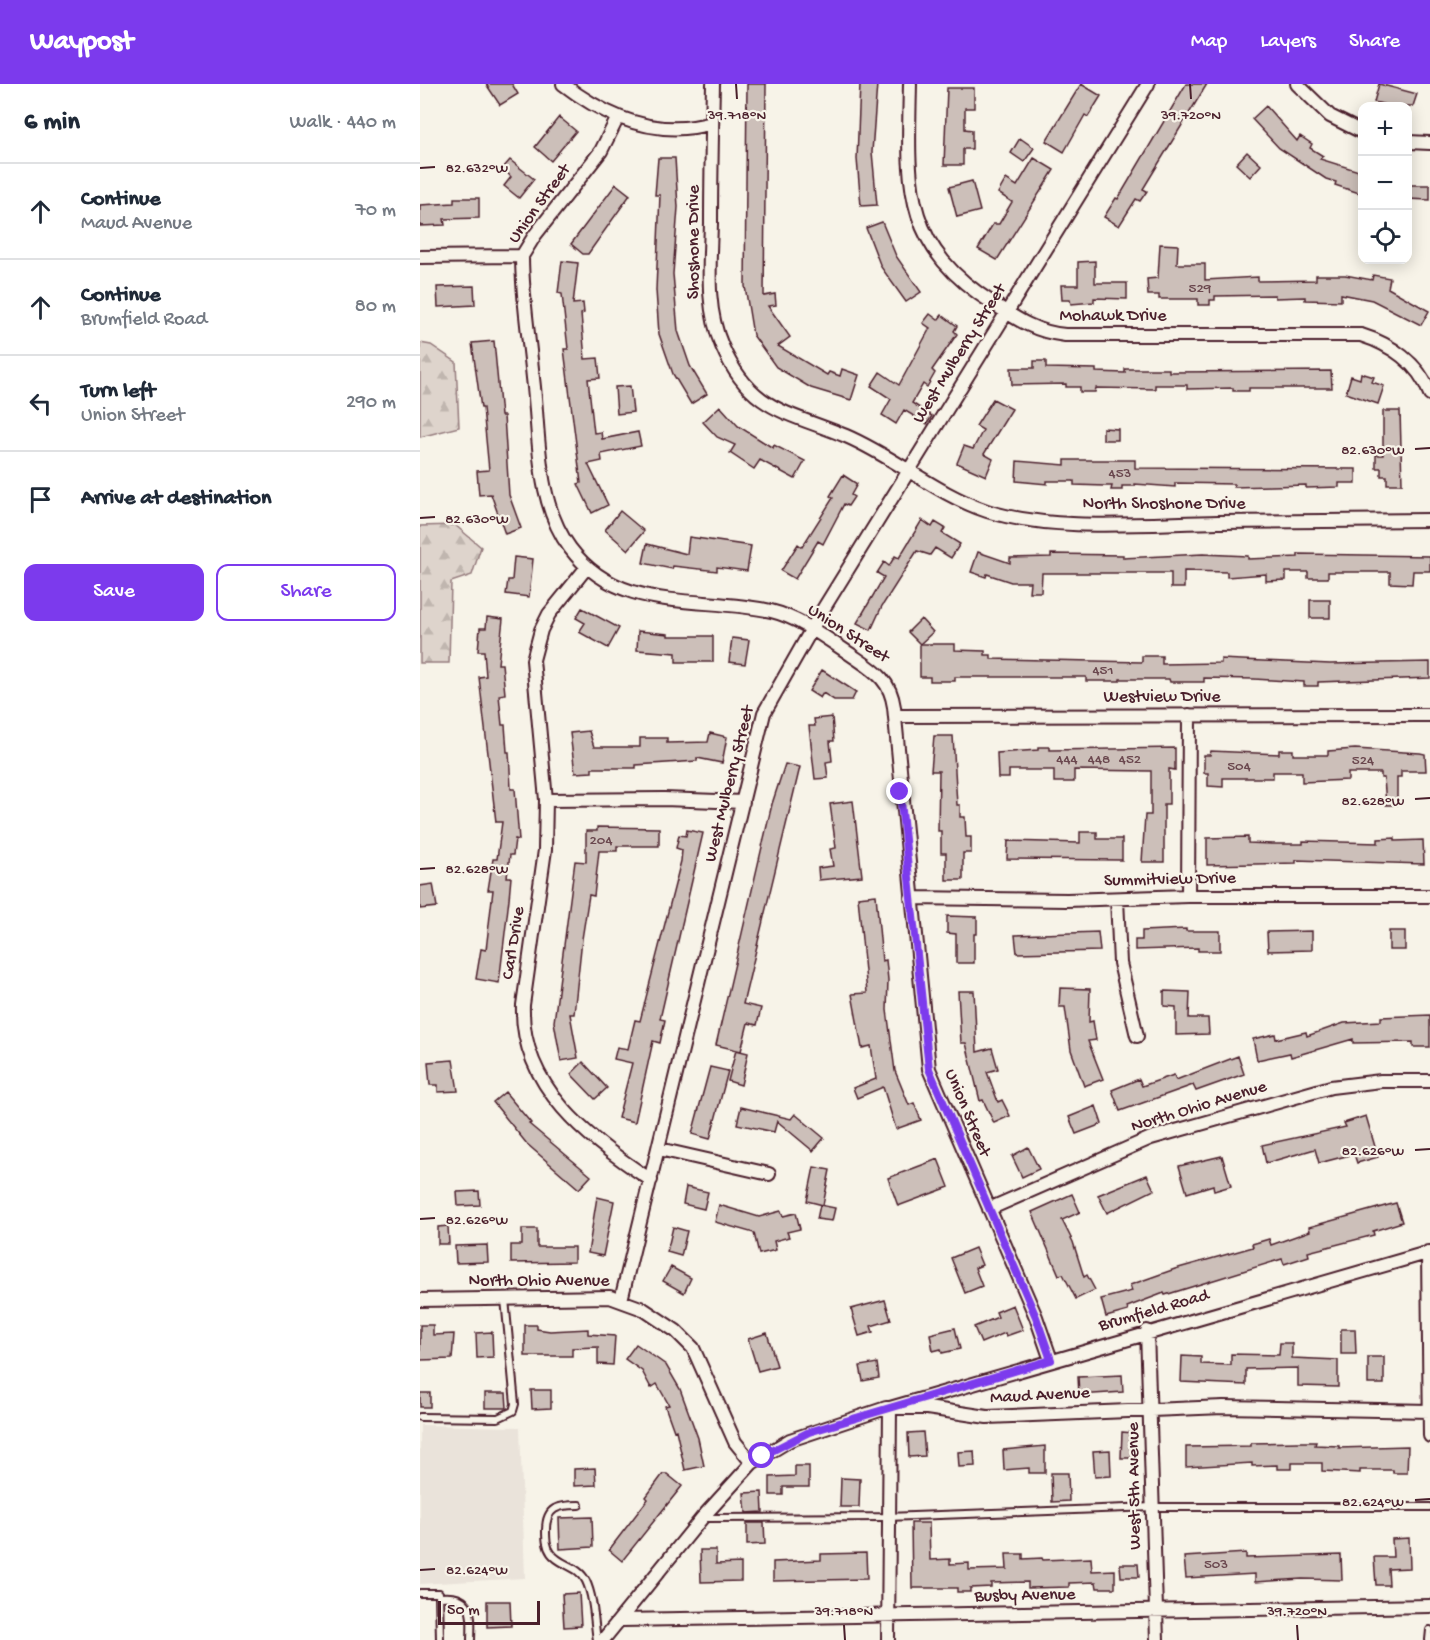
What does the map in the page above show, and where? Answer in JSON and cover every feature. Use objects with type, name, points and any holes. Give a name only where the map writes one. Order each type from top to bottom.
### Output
[{"type":"street","points":[[562,84],[595,106],[618,117],[651,127],[684,130],[712,123]]},
{"type":"street","name":"Shoshone Drive","points":[[713,84],[711,303],[720,342],[729,361],[739,378],[769,405],[786,415],[847,436],[909,470]]},
{"type":"street","name":"Mohawk Drive","points":[[910,84],[909,174],[914,204],[923,232],[945,266],[964,285],[1006,313],[1045,333],[1361,335],[1379,341],[1396,351],[1412,365],[1430,394]]},
{"type":"street","name":"West Mulberry Street","points":[[621,1300],[764,713],[811,629],[1148,84]]},
{"type":"street","points":[[1297,84],[1330,116],[1358,130]]},
{"type":"street","name":"Union Street","points":[[618,117],[601,151],[535,235],[522,256],[545,492],[554,520],[569,547],[587,567],[614,586],[652,599],[772,611],[811,629],[885,679],[893,700],[895,716],[910,898],[929,1069],[1036,1317],[1051,1360]]},
{"type":"street","points":[[1412,142],[1430,143]]},
{"type":"street","points":[[420,257],[522,256]]},
{"type":"street","name":"North Shoshone Drive","points":[[909,470],[944,493],[969,504],[1008,517],[1033,520],[1158,524],[1430,520]]},
{"type":"street","name":"Carl Drive","points":[[587,567],[549,614],[541,630],[533,660],[546,800],[545,849],[523,1005],[525,1044],[532,1063],[551,1095],[609,1151],[651,1180]]},
{"type":"street","points":[[1188,896],[1189,715]]},
{"type":"street","name":"Westview Drive","points":[[895,716],[1430,715]]},
{"type":"street","points":[[546,800],[664,799],[743,802]]},
{"type":"street","name":"Summitview Drive","points":[[910,898],[1430,896]]},
{"type":"street","points":[[1117,899],[1120,963],[1137,1036]]},
{"type":"street","name":"North Ohio Avenue","points":[[989,1209],[1160,1136],[1331,1087],[1381,1081],[1430,1081]]},
{"type":"street","points":[[659,1149],[769,1174]]},
{"type":"street","points":[[1429,1252],[1430,1436]]},
{"type":"street","name":"Brumfield Road","points":[[890,1408],[1147,1331],[1429,1252]]},
{"type":"street","name":"North Ohio Avenue","points":[[420,1300],[588,1297],[621,1300],[661,1319],[693,1348],[735,1442],[752,1463]]},
{"type":"street","name":"West 5th Avenue","points":[[1147,1331],[1156,1640]]},
{"type":"street","name":"Maud Avenue","points":[[603,1640],[702,1518],[752,1463],[790,1440],[809,1432],[890,1408],[927,1408],[987,1417],[1223,1407],[1430,1411]]},
{"type":"street","points":[[888,1640],[887,1517],[890,1408]]},
{"type":"street","name":"Busby Avenue","points":[[621,1620],[1430,1606]]},
{"type":"lane","points":[[420,1417],[498,1418],[513,1412],[515,1404],[505,1298]]},
{"type":"lane","points":[[579,1505],[557,1506],[549,1511],[546,1520],[547,1544],[556,1558],[578,1569],[585,1579],[597,1640]]},
{"type":"lane","points":[[702,1518],[887,1517],[1153,1507],[1430,1507]]},
{"type":"lane","points":[[420,1593],[453,1596],[463,1600],[472,1616],[471,1640]]},
{"type":"lane","points":[[440,1595],[440,1640]]},
{"type":"lane","points":[[1429,1640],[1430,1630]]},
{"type":"shaded area","points":[[420,1425],[520,1427],[525,1578],[420,1584]]},
{"type":"green space","points":[[420,343],[431,345],[456,362],[459,427],[420,437]]},
{"type":"green space","points":[[455,525],[481,547],[472,575],[451,582],[449,663],[420,663],[420,526]]},
{"type":"building","points":[[486,84],[512,84],[518,94],[500,105]]},
{"type":"building","points":[[747,84],[766,84],[764,296],[775,294],[776,305],[768,306],[790,337],[778,346],[827,375],[829,372],[840,376],[842,369],[859,375],[851,400],[811,388],[776,367],[753,335],[745,286]]},
{"type":"building","points":[[860,84],[877,84],[872,152],[877,205],[861,206],[857,159]]},
{"type":"building","points":[[1081,84],[1101,96],[1088,117],[1085,115],[1064,152],[1046,141]]},
{"type":"building","points":[[1186,84],[1207,84],[1143,189],[1147,191],[1140,201],[1136,199],[1119,226],[1104,217],[1116,198],[1118,199]]},
{"type":"building","points":[[1379,84],[1417,94],[1413,106],[1412,102],[1374,102]]},
{"type":"building","points":[[947,88],[974,88],[974,108],[965,108],[965,129],[972,130],[972,149],[963,149],[963,165],[944,165]]},
{"type":"building","points":[[1266,106],[1297,141],[1300,136],[1312,144],[1310,148],[1323,156],[1320,159],[1358,171],[1358,193],[1335,185],[1336,182],[1326,179],[1279,148],[1252,119]]},
{"type":"building","points":[[559,117],[576,131],[551,161],[535,147]]},
{"type":"building","points":[[1020,138],[1034,148],[1024,162],[1011,153]]},
{"type":"building","points":[[1247,152],[1261,165],[1250,177],[1236,164]]},
{"type":"building","points":[[658,158],[675,158],[678,207],[673,274],[678,331],[690,366],[707,394],[691,404],[673,374],[659,334],[656,290],[660,195],[655,195]]},
{"type":"building","points":[[1034,158],[1054,170],[997,260],[978,249],[993,224],[999,224],[1012,202],[998,193],[1006,179],[1017,186]]},
{"type":"building","points":[[510,160],[534,179],[519,198],[504,186],[511,177],[503,168]]},
{"type":"building","points":[[972,181],[980,211],[957,217],[949,187]]},
{"type":"building","points":[[616,184],[630,195],[588,254],[583,254],[571,244]]},
{"type":"building","points":[[1412,185],[1430,185],[1430,200],[1412,199]]},
{"type":"building","points":[[454,198],[479,198],[479,218],[444,219],[445,225],[420,226],[420,205],[454,203]]},
{"type":"building","points":[[882,222],[896,256],[921,292],[906,302],[881,267],[866,228]]},
{"type":"building","points":[[1160,244],[1178,245],[1177,264],[1205,264],[1205,280],[1258,277],[1258,281],[1316,280],[1316,275],[1345,275],[1372,280],[1373,275],[1390,278],[1388,288],[1429,311],[1421,325],[1372,300],[1341,294],[1341,301],[1305,300],[1305,297],[1275,298],[1275,295],[1215,296],[1215,300],[1210,300],[1210,305],[1198,305],[1198,299],[1159,299],[1159,295],[1148,295],[1147,279],[1158,278]]},
{"type":"building","points":[[562,261],[578,263],[573,304],[583,303],[584,313],[581,314],[585,359],[598,358],[600,378],[588,379],[594,433],[601,432],[602,439],[638,432],[641,446],[601,454],[602,461],[588,464],[608,505],[592,513],[578,484],[581,483],[564,349],[568,349],[562,294],[558,293]]},
{"type":"building","points":[[1095,261],[1095,283],[1127,283],[1127,299],[1094,298],[1094,302],[1071,304],[1070,300],[1062,300],[1061,285],[1078,285],[1078,262]]},
{"type":"building","points":[[474,286],[475,305],[438,307],[437,287]]},
{"type":"building","points":[[930,314],[938,320],[942,315],[957,326],[954,331],[957,334],[932,370],[935,373],[927,387],[923,384],[912,403],[932,416],[927,424],[904,410],[896,424],[882,415],[891,399],[871,386],[880,372],[899,385],[930,328],[923,323]]},
{"type":"building","points":[[494,341],[501,416],[504,416],[509,495],[521,528],[505,534],[491,494],[479,495],[477,471],[489,470],[483,408],[481,408],[472,343]]},
{"type":"building","points":[[1034,361],[1046,361],[1046,368],[1096,369],[1096,372],[1125,373],[1125,369],[1169,369],[1169,372],[1331,371],[1332,388],[1249,388],[1249,391],[1233,391],[1233,388],[1187,389],[1187,385],[1155,385],[1155,389],[1096,388],[1095,392],[1080,392],[1080,387],[1066,387],[1066,384],[1012,385],[1011,368],[1034,368]]},
{"type":"building","points":[[1361,373],[1374,377],[1372,382],[1384,386],[1378,404],[1346,393],[1351,376],[1360,379]]},
{"type":"building","points":[[630,386],[633,412],[617,414],[615,387]]},
{"type":"building","points":[[993,399],[1012,409],[984,454],[993,459],[986,476],[957,463],[964,446],[973,449],[983,430],[976,426]]},
{"type":"building","points":[[720,406],[738,426],[773,448],[774,445],[805,461],[795,479],[760,460],[754,469],[730,453],[735,445],[717,437],[703,422]]},
{"type":"building","points":[[1383,411],[1400,411],[1402,484],[1387,484],[1387,476],[1381,476],[1381,468],[1376,468],[1376,455],[1383,455]]},
{"type":"building","points":[[1103,428],[1118,429],[1118,440],[1103,440]]},
{"type":"building","points":[[1065,460],[1135,460],[1135,468],[1356,469],[1356,483],[1339,483],[1339,487],[1306,488],[1306,485],[1234,487],[1234,484],[1175,483],[1175,487],[1135,484],[1135,486],[1122,486],[1122,490],[1111,490],[1112,486],[1074,485],[1074,481],[1047,481],[1047,484],[1016,481],[1017,461],[1065,465]]},
{"type":"building","points":[[843,475],[857,484],[851,495],[854,497],[848,506],[844,504],[823,544],[818,541],[795,579],[781,571],[798,544],[802,547],[833,498],[830,496]]},
{"type":"building","points":[[620,511],[644,531],[628,550],[605,530]]},
{"type":"building","points":[[922,520],[932,527],[935,522],[945,528],[942,533],[960,544],[951,558],[935,548],[930,555],[917,551],[882,606],[871,630],[857,623],[884,577],[877,573],[884,562],[889,566],[895,556],[899,558]]},
{"type":"building","points":[[689,537],[751,546],[747,571],[717,567],[717,571],[673,566],[672,569],[643,563],[647,544],[687,554]]},
{"type":"building","points":[[978,552],[1010,563],[1010,558],[1051,557],[1051,554],[1123,555],[1123,558],[1203,554],[1248,556],[1248,559],[1298,557],[1298,554],[1430,556],[1430,571],[1413,571],[1412,584],[1390,583],[1390,572],[1328,572],[1328,578],[1308,578],[1308,572],[1286,572],[1286,580],[1266,581],[1266,574],[1227,577],[1227,572],[1184,571],[1184,588],[1171,588],[1171,573],[1042,573],[1041,592],[1029,592],[1030,582],[1011,582],[987,574],[986,577],[971,572]]},
{"type":"building","points":[[514,557],[533,559],[529,597],[506,594],[508,580],[512,580]]},
{"type":"building","points":[[1310,600],[1330,600],[1330,618],[1310,618]]},
{"type":"building","points":[[582,608],[619,628],[608,648],[579,632],[585,623],[576,618]]},
{"type":"building","points":[[487,617],[503,619],[498,664],[502,664],[505,694],[499,695],[502,725],[505,725],[507,752],[509,752],[511,789],[515,789],[519,840],[515,839],[513,855],[510,855],[507,877],[511,877],[499,983],[476,979],[481,949],[486,950],[493,890],[488,890],[493,859],[497,859],[502,822],[496,822],[479,677],[486,676],[484,651],[478,651],[480,628],[486,628]]},
{"type":"building","points":[[921,619],[933,632],[920,644],[908,632]]},
{"type":"building","points":[[638,631],[668,634],[668,636],[713,636],[713,662],[676,662],[676,653],[637,650]]},
{"type":"building","points":[[732,638],[749,640],[745,664],[729,662]]},
{"type":"building","points":[[920,644],[955,644],[955,650],[985,651],[985,655],[991,655],[991,659],[1142,662],[1142,656],[1162,656],[1162,664],[1221,663],[1221,659],[1330,664],[1430,662],[1430,678],[1318,682],[1318,686],[1304,686],[1304,682],[1204,678],[1204,682],[1170,682],[1169,679],[1086,681],[1086,677],[955,677],[955,681],[930,681],[930,677],[920,677]]},
{"type":"building","points":[[822,670],[856,692],[852,700],[834,700],[823,693],[820,698],[809,691]]},
{"type":"building","points":[[832,717],[834,741],[830,741],[832,761],[826,762],[828,778],[815,779],[809,726],[815,726],[814,719]]},
{"type":"building","points":[[589,731],[594,747],[640,747],[640,738],[667,738],[667,743],[708,742],[710,733],[727,737],[722,763],[697,758],[697,761],[636,765],[636,768],[592,768],[592,772],[575,773],[570,733]]},
{"type":"building","points":[[934,736],[953,736],[957,805],[960,805],[960,817],[965,817],[966,837],[971,837],[971,853],[963,853],[963,880],[946,880],[946,853],[941,853],[941,831],[938,831],[939,771],[931,771]]},
{"type":"building","points":[[1038,747],[1050,747],[1050,750],[1175,748],[1175,770],[1169,769],[1169,804],[1164,804],[1164,862],[1142,862],[1145,815],[1151,815],[1151,771],[1074,770],[1074,782],[1054,782],[1054,770],[1009,770],[1009,778],[998,778],[997,753],[1038,750]]},
{"type":"building","points":[[1355,749],[1425,754],[1426,771],[1401,771],[1401,777],[1397,777],[1397,805],[1386,805],[1384,778],[1381,778],[1381,773],[1348,773],[1348,780],[1302,782],[1302,772],[1273,772],[1273,778],[1223,778],[1223,787],[1208,786],[1208,773],[1204,773],[1204,755],[1210,755],[1211,751],[1279,754],[1279,750],[1293,750],[1293,755],[1328,755],[1328,751]]},
{"type":"building","points":[[785,764],[800,767],[743,1004],[761,1008],[757,1025],[748,1023],[741,1051],[716,1045],[772,804]]},
{"type":"building","points":[[853,801],[862,876],[819,880],[818,868],[833,866],[830,849],[836,848],[830,804]]},
{"type":"building","points":[[597,827],[659,828],[659,846],[617,846],[617,851],[599,851],[594,896],[589,895],[582,939],[574,1014],[570,1014],[578,1058],[561,1061],[554,1022],[575,861],[586,862],[586,831],[597,831]]},
{"type":"building","points":[[687,830],[703,833],[660,1019],[665,1020],[660,1043],[653,1041],[635,1122],[618,1118],[632,1063],[614,1059],[617,1047],[628,1049],[635,1020],[640,1021],[681,861],[682,850],[676,848],[679,835],[686,836]]},
{"type":"building","points":[[1080,832],[1097,832],[1097,839],[1122,839],[1122,860],[1007,859],[1008,841],[1080,843]]},
{"type":"building","points":[[1248,837],[1248,843],[1272,844],[1303,844],[1303,841],[1378,843],[1378,839],[1395,838],[1395,841],[1423,840],[1424,864],[1296,860],[1296,863],[1207,865],[1207,838]]},
{"type":"building","points":[[433,884],[437,907],[420,909],[420,886]]},
{"type":"building","points":[[876,895],[882,961],[886,960],[887,1010],[895,1071],[909,1105],[914,1103],[921,1120],[896,1129],[883,1087],[857,1098],[853,1088],[876,1079],[871,1046],[862,1048],[852,994],[867,993],[858,897]]},
{"type":"building","points":[[947,916],[977,917],[977,934],[974,934],[974,963],[956,963],[956,934],[947,933]]},
{"type":"building","points":[[1186,929],[1186,931],[1220,931],[1220,951],[1198,951],[1198,948],[1135,950],[1135,940],[1142,940],[1142,931]]},
{"type":"building","points":[[1312,931],[1312,950],[1268,951],[1267,932]]},
{"type":"building","points":[[1389,931],[1405,931],[1405,950],[1389,950]]},
{"type":"building","points":[[1098,932],[1100,951],[1017,953],[1015,935]]},
{"type":"building","points":[[1060,988],[1090,989],[1089,1022],[1093,1021],[1096,1040],[1088,1041],[1103,1079],[1084,1086],[1071,1050],[1065,1007],[1059,1007]]},
{"type":"building","points":[[958,991],[974,991],[977,1052],[992,1048],[998,1069],[987,1072],[998,1102],[1002,1100],[1010,1116],[994,1123],[983,1100],[980,1101],[966,1043],[961,1043]]},
{"type":"building","points":[[1164,991],[1190,992],[1189,1018],[1208,1018],[1209,1034],[1176,1035],[1176,1007],[1164,1006]]},
{"type":"building","points":[[1430,1015],[1430,1047],[1413,1047],[1413,1042],[1353,1043],[1353,1039],[1291,1057],[1290,1053],[1257,1060],[1253,1039],[1275,1034],[1276,1039],[1306,1032],[1307,1036],[1344,1023],[1381,1021],[1381,1017]]},
{"type":"building","points":[[736,1050],[748,1053],[741,1085],[728,1081]]},
{"type":"building","points":[[1238,1056],[1244,1074],[1196,1091],[1193,1085],[1120,1111],[1112,1090],[1139,1079],[1142,1086],[1174,1075],[1176,1080]]},
{"type":"building","points":[[453,1060],[458,1091],[438,1092],[438,1085],[430,1085],[428,1062]]},
{"type":"building","points":[[583,1062],[607,1088],[595,1099],[571,1074]]},
{"type":"building","points":[[710,1067],[728,1071],[710,1139],[692,1134]]},
{"type":"building","points":[[505,1092],[531,1123],[529,1124],[591,1176],[579,1189],[527,1144],[493,1102]]},
{"type":"building","points":[[1096,1106],[1102,1124],[1076,1134],[1069,1117]]},
{"type":"building","points":[[741,1107],[791,1119],[795,1114],[824,1138],[813,1151],[777,1121],[774,1132],[737,1124]]},
{"type":"building","points":[[1366,1116],[1378,1157],[1357,1163],[1354,1154],[1319,1163],[1315,1149],[1266,1163],[1262,1145],[1346,1127],[1344,1123]]},
{"type":"building","points":[[1028,1147],[1039,1169],[1022,1177],[1012,1156]]},
{"type":"building","points":[[1222,1156],[1231,1186],[1214,1191],[1213,1185],[1187,1193],[1179,1166]]},
{"type":"building","points":[[938,1159],[949,1187],[898,1206],[888,1178]]},
{"type":"building","points":[[814,1167],[830,1170],[823,1205],[807,1201]]},
{"type":"building","points":[[1147,1175],[1154,1190],[1107,1213],[1098,1195]]},
{"type":"building","points":[[686,1187],[708,1192],[704,1209],[683,1204]]},
{"type":"building","points":[[479,1191],[480,1205],[458,1206],[457,1192]]},
{"type":"building","points":[[1072,1194],[1080,1212],[1062,1220],[1073,1242],[1084,1277],[1087,1275],[1095,1290],[1076,1299],[1063,1274],[1059,1275],[1032,1212]]},
{"type":"building","points":[[597,1197],[614,1201],[603,1256],[588,1253]]},
{"type":"building","points":[[1396,1203],[1402,1222],[1373,1231],[1374,1235],[1308,1252],[1309,1256],[1284,1264],[1282,1259],[1165,1295],[1164,1293],[1127,1307],[1128,1311],[1106,1317],[1101,1299],[1132,1291],[1130,1285],[1175,1269],[1253,1247],[1252,1244],[1269,1239],[1271,1245],[1310,1231],[1309,1227]]},
{"type":"building","points":[[719,1205],[759,1217],[781,1211],[783,1216],[796,1213],[800,1229],[787,1232],[789,1237],[774,1241],[776,1250],[759,1254],[754,1233],[715,1222]]},
{"type":"building","points":[[820,1205],[835,1208],[832,1221],[817,1219]]},
{"type":"building","points":[[448,1226],[449,1244],[438,1244],[438,1227]]},
{"type":"building","points":[[673,1227],[687,1231],[681,1256],[667,1252]]},
{"type":"building","points":[[522,1229],[537,1229],[537,1247],[574,1247],[574,1262],[511,1263],[511,1245],[522,1245]]},
{"type":"building","points":[[487,1245],[488,1262],[456,1263],[455,1246]]},
{"type":"building","points":[[975,1248],[982,1265],[975,1268],[982,1286],[965,1293],[951,1258]]},
{"type":"building","points":[[671,1267],[691,1278],[684,1293],[663,1281]]},
{"type":"building","points":[[885,1300],[891,1320],[871,1326],[873,1332],[859,1336],[851,1309]]},
{"type":"building","points":[[1013,1305],[1023,1330],[1006,1336],[1005,1333],[981,1343],[974,1327],[998,1317],[996,1312]]},
{"type":"building","points":[[420,1325],[433,1325],[433,1335],[454,1334],[452,1359],[420,1360]]},
{"type":"building","points":[[525,1325],[537,1325],[537,1329],[550,1331],[588,1329],[588,1334],[615,1336],[613,1365],[598,1364],[598,1347],[572,1348],[572,1356],[525,1356]]},
{"type":"building","points":[[955,1328],[960,1349],[942,1353],[941,1349],[933,1351],[930,1334]]},
{"type":"building","points":[[1341,1329],[1355,1329],[1356,1354],[1341,1354]]},
{"type":"building","points":[[492,1332],[493,1357],[477,1358],[476,1333]]},
{"type":"building","points":[[767,1333],[777,1366],[758,1371],[748,1339]]},
{"type":"building","points":[[1280,1343],[1292,1343],[1292,1358],[1338,1360],[1338,1387],[1298,1386],[1298,1368],[1246,1369],[1246,1385],[1181,1382],[1182,1356],[1201,1357],[1201,1364],[1231,1365],[1231,1354],[1279,1355]]},
{"type":"building","points":[[636,1344],[666,1365],[680,1389],[698,1438],[704,1466],[685,1470],[676,1430],[674,1431],[665,1406],[669,1405],[657,1384],[651,1388],[642,1371],[625,1359]]},
{"type":"building","points":[[1368,1357],[1384,1357],[1384,1384],[1368,1384]]},
{"type":"building","points":[[877,1363],[879,1378],[863,1381],[860,1366]]},
{"type":"building","points":[[1122,1375],[1123,1392],[1079,1395],[1078,1377]]},
{"type":"building","points":[[531,1390],[551,1390],[551,1408],[532,1409]]},
{"type":"building","points":[[420,1393],[430,1393],[430,1407],[420,1407]]},
{"type":"building","points":[[485,1393],[506,1393],[507,1408],[485,1408]]},
{"type":"building","points":[[923,1432],[925,1456],[909,1457],[908,1433]]},
{"type":"building","points":[[1122,1432],[1133,1433],[1132,1458],[1121,1458]]},
{"type":"building","points":[[1316,1442],[1315,1445],[1339,1446],[1339,1448],[1408,1446],[1407,1473],[1393,1473],[1393,1470],[1360,1470],[1360,1473],[1322,1471],[1322,1463],[1292,1463],[1292,1469],[1277,1469],[1277,1465],[1252,1466],[1252,1463],[1186,1467],[1186,1447]]},
{"type":"building","points":[[1045,1446],[1045,1473],[1029,1473],[1029,1468],[1004,1470],[1003,1450]]},
{"type":"building","points":[[1110,1450],[1111,1476],[1095,1477],[1093,1451]]},
{"type":"building","points":[[974,1451],[975,1466],[959,1467],[958,1452]]},
{"type":"building","points":[[795,1466],[809,1466],[809,1487],[783,1487],[783,1495],[770,1495],[770,1477],[795,1476]]},
{"type":"building","points":[[595,1468],[596,1485],[574,1486],[574,1469]]},
{"type":"building","points":[[1051,1473],[1068,1473],[1069,1501],[1052,1502]]},
{"type":"building","points":[[663,1474],[667,1474],[682,1486],[622,1561],[609,1550],[648,1499],[646,1497]]},
{"type":"building","points":[[841,1478],[860,1479],[859,1507],[840,1507]]},
{"type":"building","points":[[762,1492],[763,1512],[746,1513],[744,1493]]},
{"type":"building","points":[[592,1517],[593,1547],[560,1549],[559,1518]]},
{"type":"building","points":[[747,1523],[764,1523],[765,1544],[747,1545]]},
{"type":"building","points":[[911,1523],[929,1523],[930,1560],[950,1559],[950,1564],[969,1563],[969,1570],[1007,1569],[1006,1554],[1023,1554],[1023,1559],[1042,1558],[1043,1560],[1091,1558],[1092,1571],[1115,1570],[1115,1588],[1097,1588],[1096,1582],[1069,1583],[1069,1587],[1028,1588],[1028,1582],[991,1583],[991,1587],[970,1588],[970,1592],[957,1592],[957,1588],[912,1588]]},
{"type":"building","points":[[1409,1538],[1410,1568],[1388,1569],[1389,1585],[1376,1585],[1374,1557],[1393,1557],[1392,1539]]},
{"type":"building","points":[[700,1550],[716,1550],[716,1564],[741,1563],[741,1581],[701,1582]]},
{"type":"building","points":[[866,1553],[867,1579],[773,1581],[773,1562],[821,1560],[821,1554]]},
{"type":"building","points":[[1246,1553],[1246,1558],[1341,1555],[1342,1580],[1302,1579],[1255,1582],[1255,1574],[1186,1578],[1184,1557]]},
{"type":"building","points":[[1120,1564],[1138,1564],[1139,1577],[1121,1577]]},
{"type":"building","points":[[579,1593],[581,1626],[564,1627],[562,1594]]},
{"type":"building","points":[[487,1601],[510,1601],[511,1626],[487,1627]]},
{"type":"route","points":[[762,1456],[809,1432],[1051,1360],[1036,1317],[929,1069],[900,792]]}]
